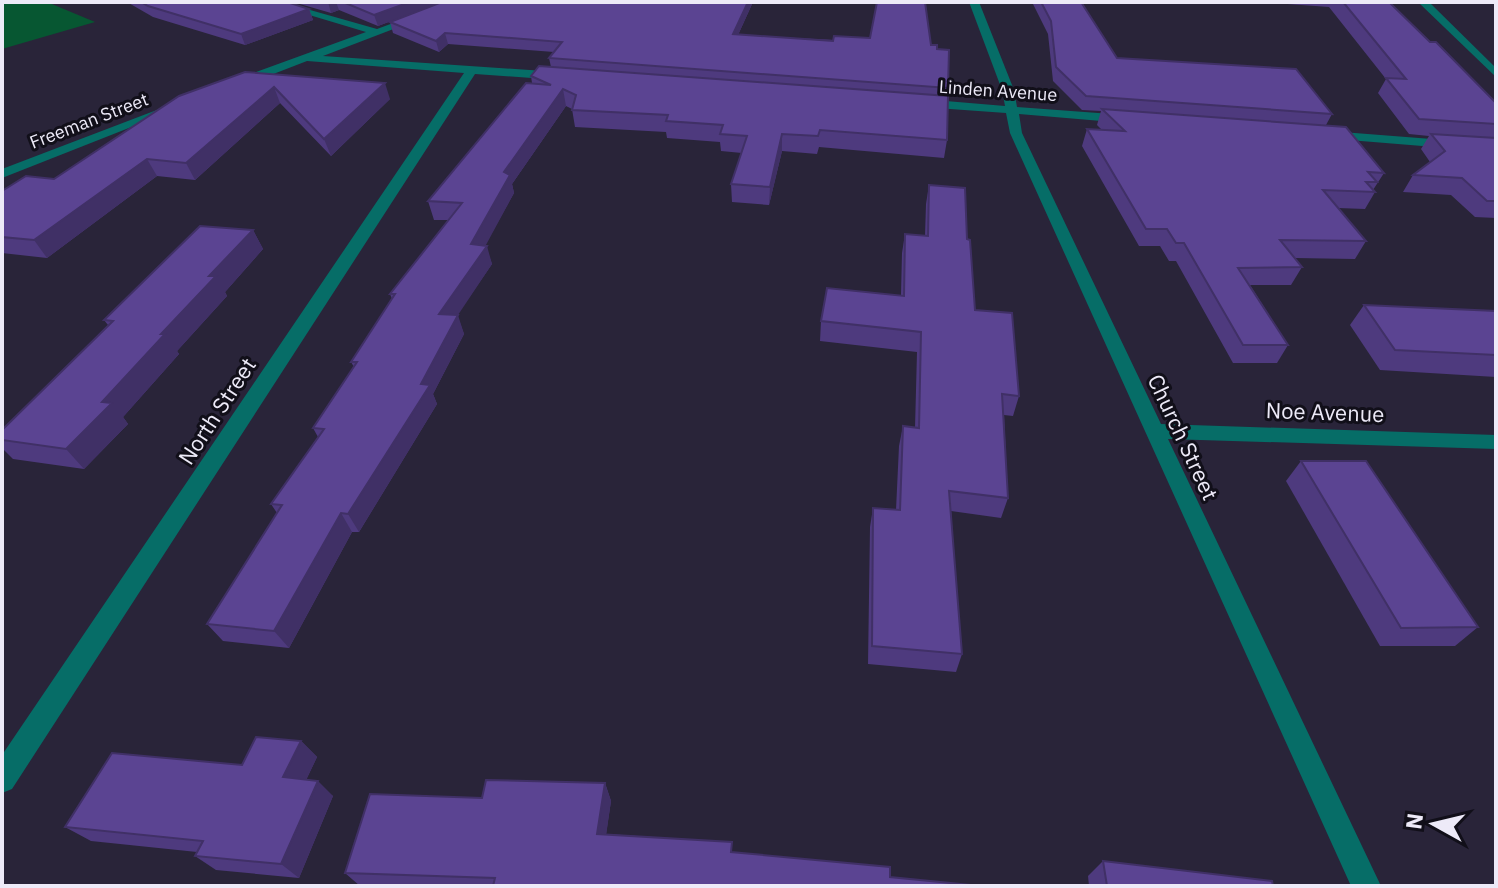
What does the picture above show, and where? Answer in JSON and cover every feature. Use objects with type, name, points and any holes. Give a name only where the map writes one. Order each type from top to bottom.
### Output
[{"type":"street","points":[[271,2],[377,32]]},
{"type":"street","points":[[233,85],[459,2]]},
{"type":"street","name":"Church Street","points":[[974,2],[1008,90],[1016,133],[1366,886]]},
{"type":"street","points":[[1423,2],[1496,74]]},
{"type":"street","points":[[306,58],[567,77]]},
{"type":"street","name":"North Street","points":[[2,779],[472,70]]},
{"type":"street","name":"Linden Avenue","points":[[915,103],[1136,120]]},
{"type":"street","name":"Freeman Street","points":[[2,174],[175,108]]},
{"type":"street","points":[[1308,133],[1496,148]]},
{"type":"street","name":"Noe Avenue","points":[[1153,431],[1496,442]]},
{"type":"green space","points":[[2,2],[47,2],[95,22],[2,49]]},
{"type":"building","points":[[141,2],[287,2],[309,9],[241,34]]},
{"type":"building","points":[[343,2],[410,2],[374,15]]},
{"type":"building","points":[[442,2],[748,2],[733,34],[833,41],[834,36],[870,38],[877,2],[925,2],[931,45],[949,50],[948,88],[549,58],[562,42],[445,33],[436,41],[390,22]]},
{"type":"building","points":[[1041,2],[1081,2],[1117,58],[1296,69],[1332,114],[1086,96],[1056,67],[1051,21]]},
{"type":"building","points":[[1343,2],[1389,2],[1430,42],[1436,42],[1496,103],[1496,124],[1419,119],[1386,78],[1406,79]]},
{"type":"building","points":[[539,66],[948,96],[947,140],[820,130],[818,136],[782,134],[770,187],[731,184],[747,136],[720,134],[723,125],[666,121],[668,115],[572,110],[576,95],[563,89],[504,172],[510,175],[471,244],[487,246],[439,314],[458,315],[421,384],[430,385],[348,514],[341,513],[274,631],[207,624],[282,505],[271,504],[324,429],[313,428],[357,362],[351,362],[395,294],[390,294],[462,203],[428,201],[526,83],[551,85],[531,76]]},
{"type":"building","points":[[245,72],[385,83],[324,139],[274,87],[186,163],[147,159],[34,240],[2,237],[2,191],[26,176],[54,179],[179,96]]},
{"type":"building","points":[[1102,109],[1346,127],[1384,173],[1368,172],[1377,182],[1366,182],[1375,192],[1323,190],[1366,241],[1280,240],[1302,267],[1238,268],[1288,345],[1243,345],[1184,243],[1176,243],[1167,229],[1146,229],[1087,129],[1125,131]]},
{"type":"building","points":[[1431,134],[1496,138],[1496,201],[1487,201],[1462,178],[1413,175],[1445,151]]},
{"type":"building","points":[[929,185],[965,188],[975,310],[1012,313],[1019,396],[1002,394],[1008,498],[949,491],[962,654],[872,646],[873,508],[900,510],[903,426],[919,428],[921,332],[821,321],[827,288],[904,296],[905,234],[928,236]]},
{"type":"building","points":[[200,226],[253,230],[209,276],[216,276],[102,402],[112,403],[66,449],[2,440],[2,430],[113,321],[104,320]]},
{"type":"building","points":[[1364,305],[1496,311],[1496,355],[1395,350]]},
{"type":"building","points":[[1301,461],[1366,461],[1478,627],[1401,628]]},
{"type":"building","points":[[256,737],[301,741],[283,777],[318,781],[281,864],[195,856],[203,841],[65,827],[112,753],[242,765]]},
{"type":"building","points":[[486,780],[605,783],[597,834],[732,842],[731,852],[890,867],[890,877],[981,886],[493,886],[495,878],[345,873],[370,794],[482,798]]},
{"type":"building","points":[[1103,861],[1272,881],[1273,886],[1107,886]]}]
